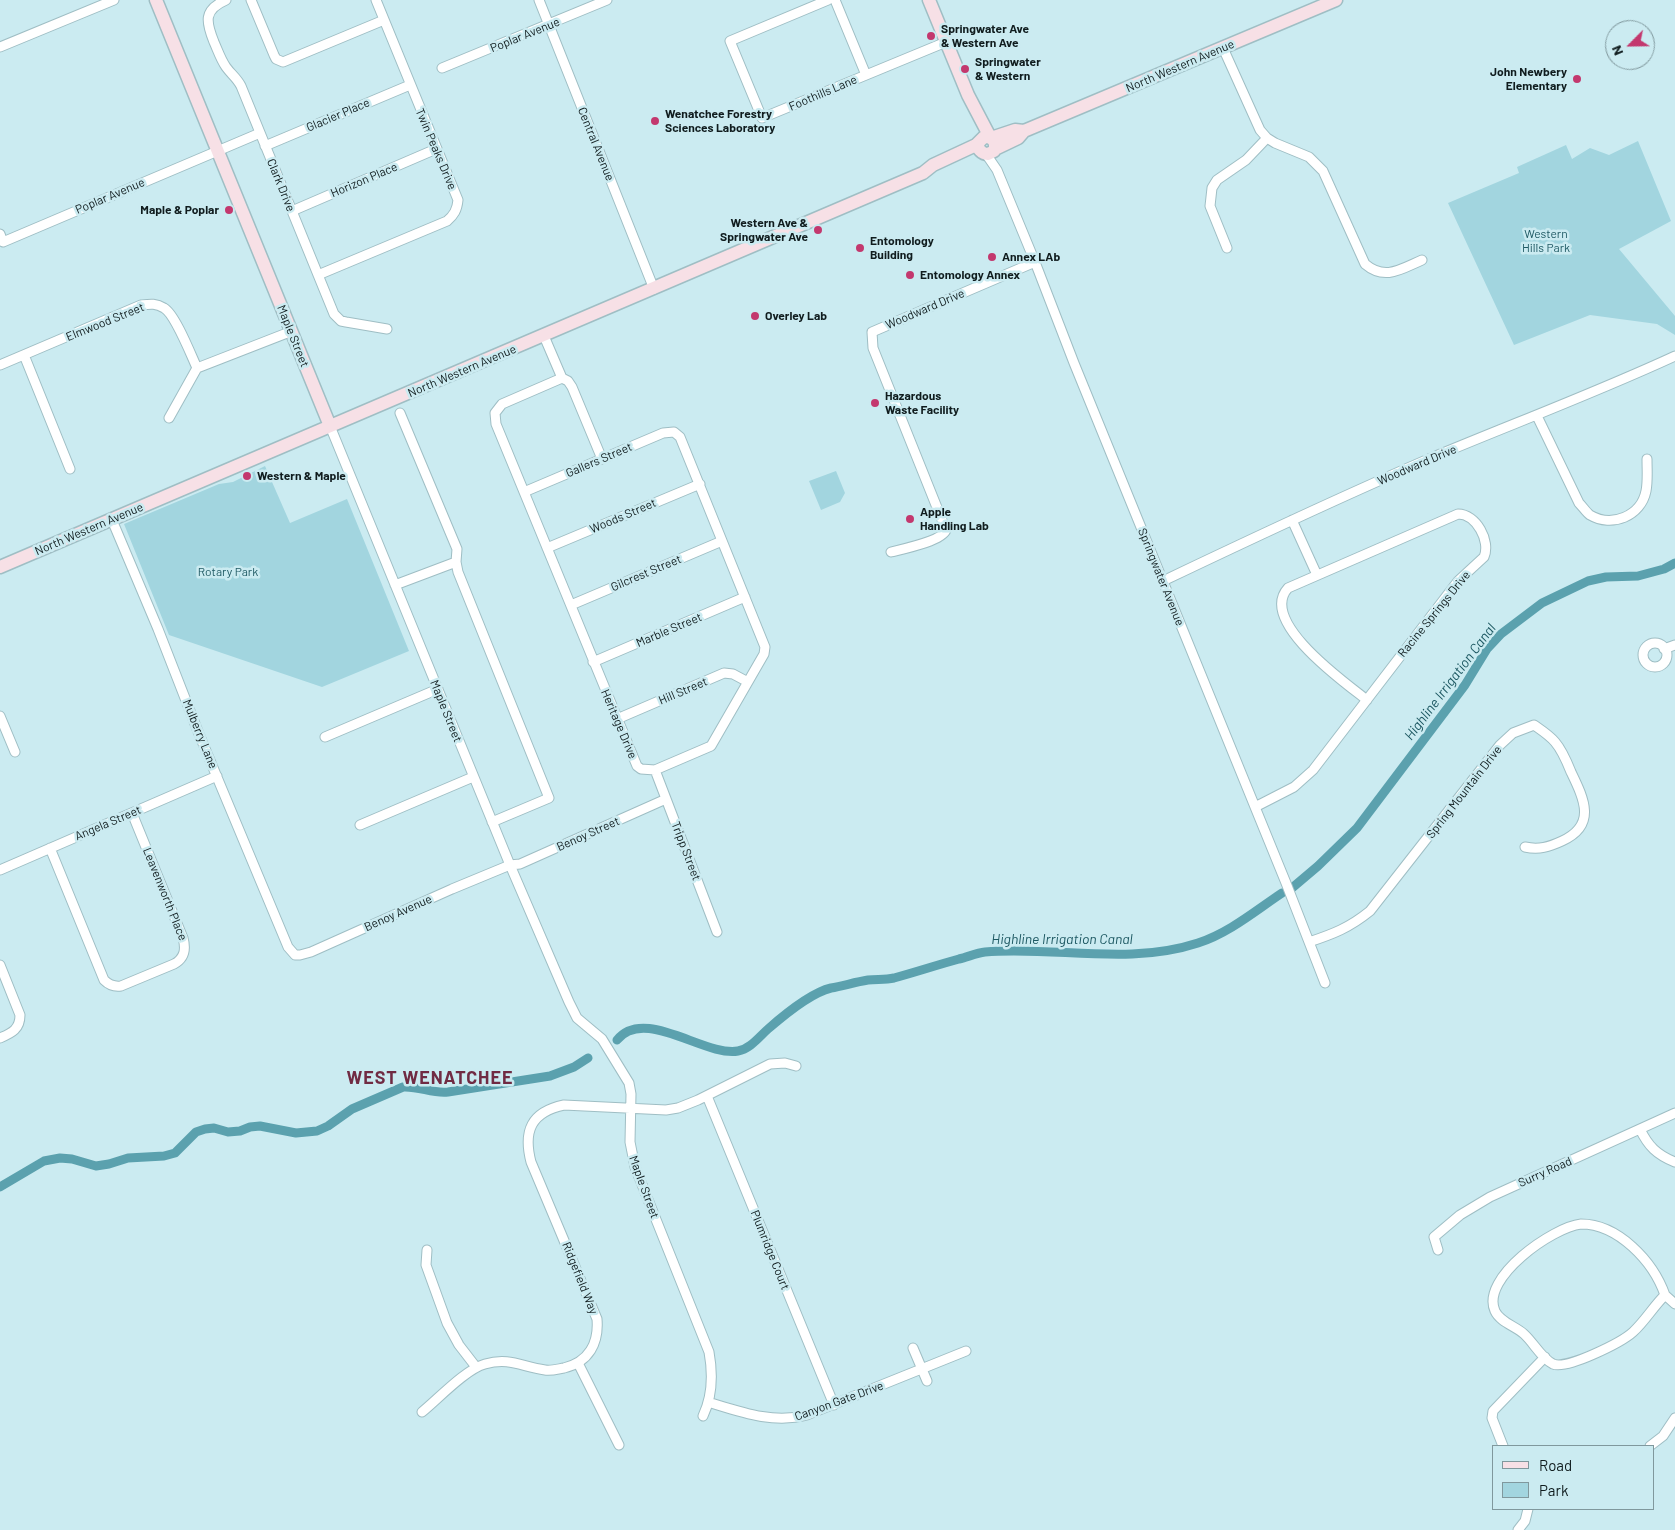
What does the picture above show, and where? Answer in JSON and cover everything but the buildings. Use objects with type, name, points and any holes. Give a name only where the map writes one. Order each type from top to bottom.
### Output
[{"type":"main road","name":"Maple Street","points":[[156,0],[330,426]]},
{"type":"main road","name":"Springwater Avenue","points":[[929,0],[987,146]]},
{"type":"main road","name":"North Western Avenue","points":[[0,567],[923,174],[936,172],[968,157],[1015,130],[1024,131],[1336,0]]},
{"type":"street","points":[[0,47],[114,0]]},
{"type":"street","name":"Clark Drive","points":[[226,0],[213,7],[208,17],[210,31],[224,63],[239,82],[334,314],[341,321],[387,329]]},
{"type":"street","points":[[252,0],[274,55],[276,59],[283,62],[384,20]]},
{"type":"street","name":"Twin Peaks Drive","points":[[318,275],[447,220],[452,217],[457,207],[458,200],[376,0]]},
{"type":"street","name":"Central Avenue","points":[[539,0],[654,289]]},
{"type":"street","name":"Poplar Avenue","points":[[442,68],[607,0]]},
{"type":"street","name":"Foothills Lane","points":[[828,0],[730,41],[762,118],[946,42]]},
{"type":"street","name":"Foothills Lane","points":[[835,0],[866,75]]},
{"type":"street","points":[[1224,48],[1260,130],[1267,138],[1309,157],[1322,171],[1365,264],[1371,269],[1385,273],[1394,272],[1422,260]]},
{"type":"street","name":"Glacier Place","points":[[265,146],[410,85]]},
{"type":"street","points":[[217,151],[260,133]]},
{"type":"street","points":[[1227,248],[1210,206],[1212,188],[1218,180],[1246,160],[1267,138]]},
{"type":"street","name":"Springwater Avenue","points":[[987,146],[1325,983]]},
{"type":"street","name":"Horizon Place","points":[[292,211],[436,150]]},
{"type":"street","name":"Poplar Avenue","points":[[2,238],[217,151]]},
{"type":"street","name":"Woodward Drive","points":[[891,552],[913,547],[942,536],[946,530],[873,348],[872,332],[1035,262]]},
{"type":"street","name":"Elmwood Street","points":[[0,365],[141,305],[155,304],[166,309],[175,321],[197,368]]},
{"type":"street","points":[[169,418],[197,368],[292,331]]},
{"type":"street","points":[[544,336],[562,378],[568,381],[572,387],[602,459]]},
{"type":"street","points":[[24,355],[70,469]]},
{"type":"street","name":"Woodward Drive","points":[[1163,581],[1292,520],[1433,458],[1537,416],[1675,356]]},
{"type":"street","name":"Heritage Drive","points":[[562,378],[502,404],[495,413],[496,424],[637,766],[641,769],[655,770]]},
{"type":"street","points":[[400,413],[457,549],[456,562],[461,580],[550,798],[492,822]]},
{"type":"street","points":[[1537,416],[1579,504],[1589,514],[1602,520],[1624,518],[1634,512],[1641,503],[1646,492],[1647,459]]},
{"type":"street","name":"Maple Street","points":[[330,426],[473,777],[569,1002],[577,1018],[602,1040],[611,1052],[629,1083],[631,1108],[630,1142],[635,1167],[709,1352],[712,1378],[708,1402],[703,1416]]},
{"type":"street","name":"Gallers Street","points":[[524,492],[663,433],[674,432],[682,440],[700,484]]},
{"type":"street","points":[[655,770],[710,746],[764,654],[765,648],[700,484]]},
{"type":"street","name":"Woods Street","points":[[547,548],[700,484]]},
{"type":"street","name":"Racine Springs Drive","points":[[1255,807],[1294,788],[1305,778],[1367,700],[1458,581],[1484,557],[1486,552],[1484,542],[1476,522],[1464,514],[1458,514],[1317,575],[1288,588],[1282,594],[1281,604],[1284,612],[1293,631],[1305,647],[1327,669],[1367,700]]},
{"type":"street","name":"Mulberry Lane","points":[[112,520],[288,948]]},
{"type":"street","points":[[1292,520],[1317,575]]},
{"type":"street","name":"Gilcrest Street","points":[[571,605],[722,541]]},
{"type":"street","points":[[395,586],[456,562]]},
{"type":"street","name":"Marble Street","points":[[594,662],[745,597]]},
{"type":"street","points":[[1664,649],[1675,645]]},
{"type":"street","name":"Hill Street","points":[[617,718],[724,673],[733,674],[748,682]]},
{"type":"street","points":[[325,737],[438,689]]},
{"type":"street","points":[[0,716],[15,752]]},
{"type":"street","name":"Spring Mountain Drive","points":[[1309,942],[1354,924],[1370,911],[1500,745],[1513,733],[1534,725],[1554,740],[1560,749],[1582,796],[1585,807],[1580,827],[1572,836],[1550,846],[1535,850],[1525,847]]},
{"type":"street","name":"Tripp Street","points":[[655,770],[717,932]]},
{"type":"street","name":"Angela Street","points":[[0,870],[217,776]]},
{"type":"street","points":[[360,824],[473,777]]},
{"type":"street","name":"Benoy Street","points":[[510,865],[520,864],[666,799]]},
{"type":"street","name":"Leavenworth Place","points":[[50,848],[104,980],[107,983],[121,986],[179,961],[184,953],[185,944],[132,813]]},
{"type":"street","name":"Benoy Avenue","points":[[288,948],[295,955],[311,952],[510,865]]},
{"type":"street","points":[[0,965],[19,1010],[20,1021],[16,1029],[0,1038]]},
{"type":"street","name":"Ridgefield Way","points":[[578,1363],[588,1355],[594,1344],[598,1332],[597,1319],[532,1162],[528,1148],[528,1131],[535,1119],[551,1108],[564,1105],[666,1110],[678,1108],[707,1096],[770,1064],[785,1063],[796,1066]]},
{"type":"street","name":"Plumridge Court","points":[[707,1096],[834,1405]]},
{"type":"street","name":"Surry Road","points":[[1438,1250],[1434,1237],[1460,1215],[1490,1197],[1675,1113]]},
{"type":"street","points":[[1640,1129],[1645,1140],[1656,1152],[1662,1157],[1675,1162]]},
{"type":"street","points":[[1665,1295],[1632,1333],[1611,1346],[1562,1365],[1553,1364],[1545,1358],[1524,1334],[1499,1317],[1493,1306],[1497,1285],[1511,1267],[1528,1252],[1559,1230],[1574,1225],[1587,1224],[1596,1226],[1619,1237],[1636,1250],[1649,1264],[1660,1282],[1665,1295],[1675,1304]]},
{"type":"street","points":[[427,1250],[426,1265],[447,1323],[459,1345],[476,1367]]},
{"type":"street","points":[[913,1348],[927,1381]]},
{"type":"street","name":"Canyon Gate Drive","points":[[708,1402],[752,1416],[784,1419],[807,1415],[966,1351]]},
{"type":"street","points":[[1503,1445],[1492,1418],[1494,1411],[1545,1358]]},
{"type":"street","points":[[422,1412],[476,1367],[494,1362],[508,1361],[547,1370],[578,1363],[619,1445]]},
{"type":"street","points":[[1651,1445],[1663,1436],[1675,1418]]},
{"type":"street","points":[[1518,1530],[1525,1521],[1528,1510]]},
{"type":"green space","name":"Western Hills Park","points":[[1638,141],[1671,221],[1619,249],[1675,316],[1675,335],[1657,324],[1590,315],[1514,345],[1448,203],[1519,173],[1517,167],[1566,145],[1572,159],[1590,148],[1609,155]]},
{"type":"green space","name":"Rotary Park","points":[[265,466],[290,523],[347,499],[409,651],[322,687],[169,635],[124,524],[219,484],[233,482]]},
{"type":"green space","points":[[836,471],[845,493],[840,502],[821,510],[809,481]]},
{"type":"waterway","name":"Highline Irrigation Canal","points":[[1292,888],[1357,828],[1465,685],[1487,649],[1501,634],[1542,603],[1588,581],[1606,577],[1638,576],[1664,569],[1675,563]]},
{"type":"waterway","name":"Highline Irrigation Canal","points":[[617,1040],[629,1031],[643,1028],[658,1030],[724,1051],[738,1051],[750,1045],[774,1023],[798,1005],[831,988],[868,980],[894,978],[985,952],[1038,951],[1119,954],[1172,950],[1198,943],[1220,934],[1282,893]]},
{"type":"waterway","name":"Highline Irrigation Canal","points":[[0,1187],[44,1161],[60,1158],[72,1159],[96,1166],[128,1158],[164,1156],[175,1153],[196,1132],[214,1128],[228,1132],[260,1126],[296,1133],[317,1131],[328,1126],[352,1109],[403,1087],[448,1092],[550,1076],[574,1067],[588,1058]]},
{"type":"place","name":"Springwater Ave & Western Ave","points":[[931,36]]},
{"type":"place","name":"Springwater & Western","points":[[965,69]]},
{"type":"place","name":"John Newbery Elementary","points":[[1577,79]]},
{"type":"place","name":"Wenatchee Forestry Sciences Laboratory","points":[[655,121]]},
{"type":"place","name":"Maple & Poplar","points":[[229,210]]},
{"type":"place","name":"Western Ave & Springwater Ave","points":[[818,230]]},
{"type":"place","name":"Entomology Building","points":[[860,248]]},
{"type":"place","name":"Annex LAb","points":[[992,257]]},
{"type":"place","name":"Entomology Annex","points":[[910,275]]},
{"type":"place","name":"Overley Lab","points":[[755,316]]},
{"type":"place","name":"Hazardous Waste Facility","points":[[875,403]]},
{"type":"place","name":"Western & Maple","points":[[247,476]]},
{"type":"place","name":"Apple Handling Lab","points":[[910,519]]},
{"type":"district","name":"WEST WENATCHEE","points":[[430,1078]]}]
